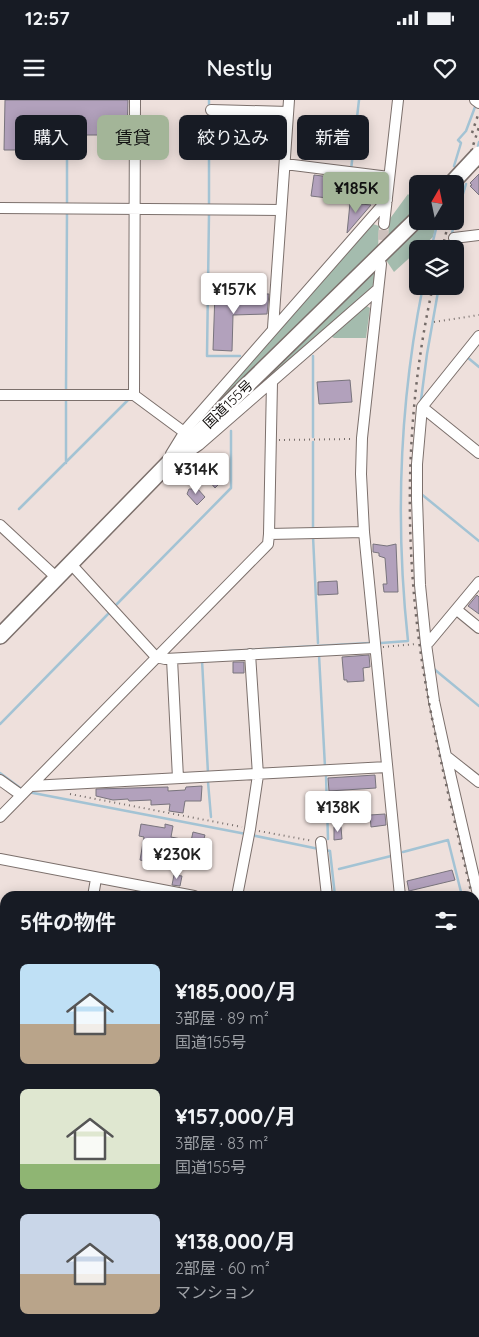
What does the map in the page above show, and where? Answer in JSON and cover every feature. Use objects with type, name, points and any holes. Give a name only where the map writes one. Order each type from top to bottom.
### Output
[{"type":"highway","points":[[459,175],[479,154]]},
{"type":"highway","name":"国道155号","points":[[0,636],[159,473],[409,227]]},
{"type":"street","points":[[134,394],[135,100]]},
{"type":"street","points":[[274,328],[284,164],[290,100]]},
{"type":"street","points":[[384,224],[398,100]]},
{"type":"street","points":[[475,100],[479,104]]},
{"type":"street","points":[[211,110],[288,112]]},
{"type":"street","points":[[284,164],[389,178]]},
{"type":"street","points":[[159,473],[184,432],[387,200]]},
{"type":"street","points":[[0,208],[281,210]]},
{"type":"street","points":[[454,238],[479,235]]},
{"type":"street","points":[[381,264],[362,438],[360,474],[399,891]]},
{"type":"street","points":[[159,473],[199,445],[378,289]]},
{"type":"street","points":[[477,891],[434,701],[420,585],[417,464],[422,407],[479,336]]},
{"type":"street","points":[[0,817],[268,544],[272,382]]},
{"type":"street","points":[[0,395],[134,394],[184,432]]},
{"type":"street","points":[[422,407],[479,454]]},
{"type":"street","points":[[0,525],[58,578]]},
{"type":"street","points":[[269,534],[364,532]]},
{"type":"street","points":[[71,564],[156,657],[172,658],[375,648]]},
{"type":"street","points":[[426,644],[479,582]]},
{"type":"street","points":[[457,610],[479,628]]},
{"type":"street","points":[[238,891],[258,774],[250,654]]},
{"type":"street","points":[[172,658],[178,778]]},
{"type":"street","points":[[446,756],[479,782]]},
{"type":"street","points":[[30,786],[387,767]]},
{"type":"street","points":[[0,780],[22,795]]},
{"type":"street","points":[[321,847],[326,891]]},
{"type":"street","points":[[0,859],[165,891]]},
{"type":"street","points":[[94,891],[96,879]]},
{"type":"path","points":[[434,322],[479,315]]},
{"type":"path","points":[[270,440],[362,438]]},
{"type":"path","points":[[375,648],[426,644]]},
{"type":"path","points":[[68,794],[249,834],[321,847]]},
{"type":"green space","points":[[408,194],[409,217],[388,239],[389,220]]},
{"type":"green space","points":[[373,224],[379,226],[378,249],[204,420],[202,417]]},
{"type":"green space","points":[[415,230],[435,230],[433,237],[430,240],[409,240],[409,258],[394,272],[386,260]]},
{"type":"green space","points":[[375,271],[374,284],[369,291],[223,419]]},
{"type":"green space","points":[[365,305],[370,308],[366,338],[334,338],[330,336]]},
{"type":"building","points":[[5,100],[128,100],[128,115],[97,115],[97,135],[87,135],[87,115],[15,115],[15,150],[4,150]]},
{"type":"building","points":[[479,174],[479,195],[470,186],[472,185],[470,183]]},
{"type":"building","points":[[314,175],[347,179],[344,200],[311,196]]},
{"type":"building","points":[[350,203],[371,205],[347,233]]},
{"type":"building","points":[[215,293],[269,294],[267,314],[233,315],[232,351],[213,350]]},
{"type":"building","points":[[350,380],[352,402],[319,404],[317,382]]},
{"type":"building","points":[[212,468],[223,480],[215,488],[205,476]]},
{"type":"building","points":[[196,487],[205,497],[197,505],[187,494],[189,489]]},
{"type":"building","points":[[373,544],[387,546],[396,544],[398,592],[384,592],[383,584],[387,584],[385,558],[379,556],[379,553],[373,552]]},
{"type":"building","points":[[337,581],[338,594],[318,595],[318,582]]},
{"type":"building","points":[[477,595],[479,597],[479,614],[468,606]]},
{"type":"building","points":[[369,655],[370,667],[363,668],[364,681],[347,682],[347,680],[344,680],[342,657]]},
{"type":"building","points":[[233,662],[244,662],[244,673],[233,673]]},
{"type":"building","points":[[375,775],[376,788],[329,791],[328,778]]},
{"type":"building","points":[[202,786],[201,801],[185,801],[183,813],[169,811],[170,804],[151,805],[151,800],[113,800],[96,796],[96,789],[168,787],[168,791]]},
{"type":"building","points":[[385,814],[386,825],[371,827],[370,815]]},
{"type":"building","points":[[141,824],[165,828],[165,824],[173,826],[171,837],[191,841],[193,832],[205,835],[199,855],[185,852],[184,861],[177,860],[177,857],[173,857],[173,855],[151,851],[150,862],[140,860],[144,837],[139,836]]},
{"type":"building","points":[[334,827],[341,827],[342,839],[334,840]]},
{"type":"building","points":[[452,870],[455,880],[409,891],[407,881]]},
{"type":"building","points":[[174,875],[182,876],[180,886],[172,885]]},
{"type":"waterway","points":[[209,100],[209,206]]},
{"type":"waterway","points":[[351,170],[359,100]]},
{"type":"waterway","points":[[454,166],[461,143],[458,140],[466,131],[475,107]]},
{"type":"waterway","points":[[478,146],[479,142]]},
{"type":"waterway","points":[[67,160],[67,205]]},
{"type":"waterway","points":[[347,202],[351,176]]},
{"type":"waterway","points":[[464,191],[466,184]]},
{"type":"waterway","points":[[66,391],[67,212]]},
{"type":"waterway","points":[[209,214],[207,356],[240,356]]},
{"type":"waterway","points":[[433,240],[436,230]]},
{"type":"waterway","points":[[450,240],[453,230]]},
{"type":"waterway","points":[[381,643],[408,641],[401,552],[402,463],[409,375],[421,295]]},
{"type":"waterway","points":[[421,400],[437,295]]},
{"type":"waterway","points":[[313,356],[313,437]]},
{"type":"waterway","points":[[467,357],[479,367]]},
{"type":"waterway","points":[[66,400],[66,463]]},
{"type":"waterway","points":[[19,509],[128,400]]},
{"type":"waterway","points":[[115,606],[231,488],[231,431]]},
{"type":"waterway","points":[[313,442],[313,530]]},
{"type":"waterway","points":[[420,493],[479,541]]},
{"type":"waterway","points":[[313,536],[318,643]]},
{"type":"waterway","points":[[0,724],[110,612]]},
{"type":"waterway","points":[[229,651],[370,643]]},
{"type":"waterway","points":[[319,655],[325,767]]},
{"type":"waterway","points":[[202,660],[208,773]]},
{"type":"waterway","points":[[434,669],[479,706]]},
{"type":"waterway","points":[[0,773],[23,790]]},
{"type":"waterway","points":[[326,775],[328,839]]},
{"type":"waterway","points":[[208,782],[211,817]]},
{"type":"waterway","points":[[28,792],[246,834]]},
{"type":"waterway","points":[[251,835],[319,849]]},
{"type":"waterway","points":[[403,852],[448,840],[461,891]]},
{"type":"waterway","points":[[325,850],[330,851],[334,891]]},
{"type":"waterway","points":[[339,869],[391,856]]},
{"type":"tunnel","points":[[382,255],[384,224]]},
{"type":"railway","points":[[472,133],[479,112]]},
{"type":"railway","points":[[464,175],[479,127]]},
{"type":"railway","points":[[444,240],[447,230]]},
{"type":"railway","points":[[431,295],[416,387],[412,439],[410,491],[414,595],[428,697],[443,772],[471,891]]}]
